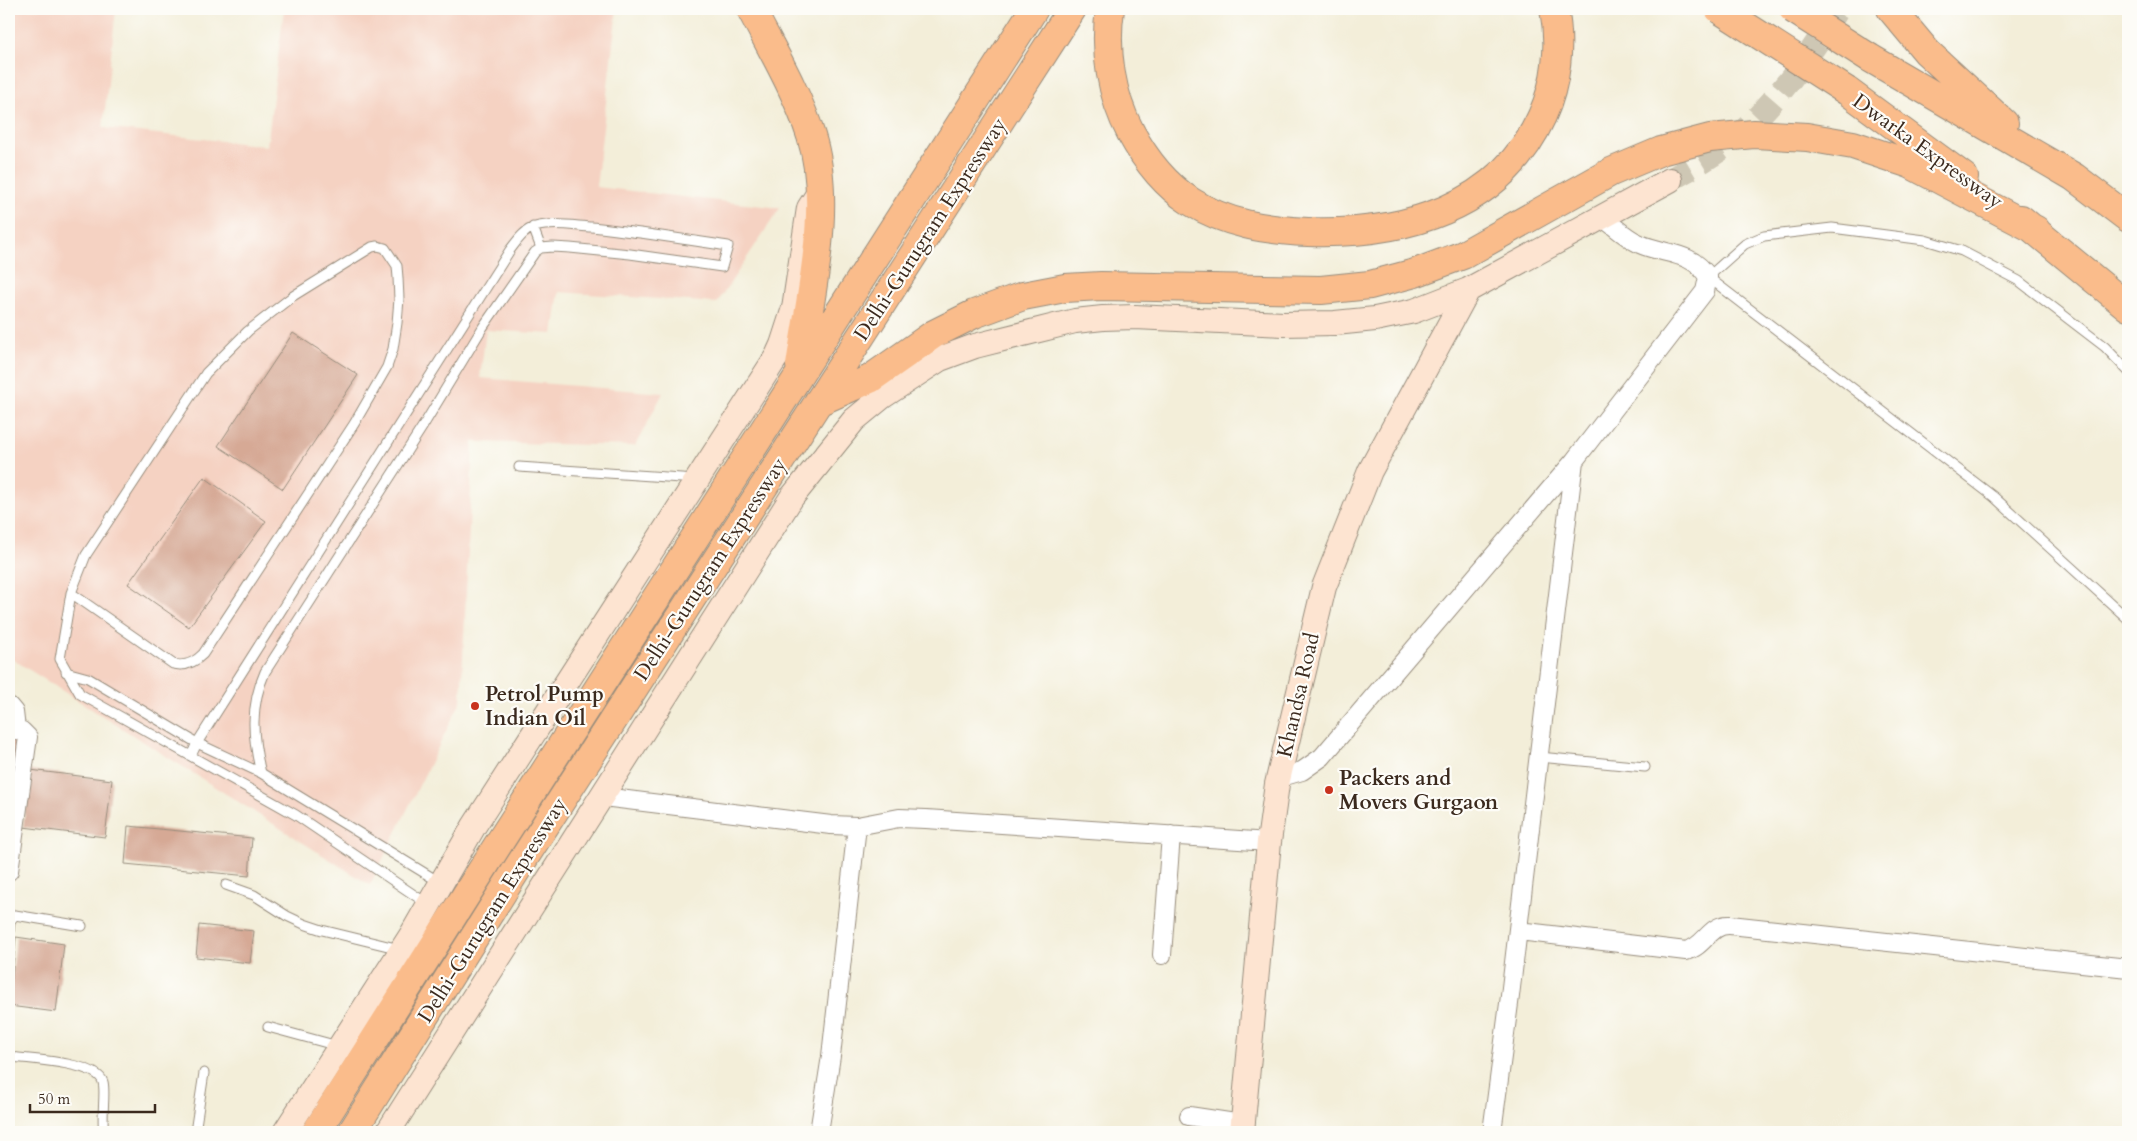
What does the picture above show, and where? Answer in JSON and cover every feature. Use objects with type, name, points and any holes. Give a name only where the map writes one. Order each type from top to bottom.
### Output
[{"type":"highway","points":[[751,9],[794,94],[811,137],[820,175],[818,236],[799,375]]},
{"type":"highway","name":"Delhi-Gurugram Expressway","points":[[316,1132],[1034,9]]},
{"type":"highway","name":"Delhi-Gurugram Expressway","points":[[352,1132],[519,866],[1072,9]]},
{"type":"highway","points":[[1110,9],[1109,54],[1117,103],[1135,141],[1160,175],[1189,200],[1230,220],[1280,231],[1321,232],[1358,231],[1392,226],[1432,216],[1470,199],[1510,165],[1525,148],[1538,125],[1552,89],[1557,50],[1554,9]]},
{"type":"highway","name":"Dwarka Expressway","points":[[1719,9],[1847,91],[2036,230],[2128,306]]},
{"type":"highway","name":"Dwarka Expressway","points":[[1793,9],[1870,58],[2074,177],[2128,218]]},
{"type":"highway","points":[[1891,9],[1926,52],[1940,65],[1994,114],[2074,177]]},
{"type":"highway","points":[[818,402],[870,379],[934,334],[974,314],[1023,296],[1065,288],[1101,286],[1321,290],[1370,285],[1415,273],[1463,255],[1610,172],[1661,151],[1710,138],[1754,134],[1807,137],[1853,145],[1910,164],[2036,230]]},
{"type":"main road","points":[[388,1132],[603,798],[792,497],[854,420],[882,397],[940,359],[976,346],[1075,321],[1135,317],[1283,324],[1336,323],[1375,319],[1414,311],[1468,290],[1670,180]]},
{"type":"main road","points":[[285,1132],[402,950],[474,826],[782,345],[794,308],[806,220],[809,208],[820,191]]},
{"type":"main road","name":"Khandsa Road","points":[[1242,1128],[1269,842],[1278,778],[1324,587],[1370,471],[1468,290]]},
{"type":"street","points":[[1278,778],[1302,772],[1322,757],[1574,461],[1705,290],[1708,277],[1703,268],[1693,260],[1639,244],[1602,217]]},
{"type":"street","points":[[1492,1132],[1574,461]]},
{"type":"street","points":[[9,706],[14,712],[12,729],[27,735],[28,740],[9,871]]},
{"type":"street","points":[[603,798],[830,825],[857,826],[887,819],[908,818],[1269,842]]},
{"type":"street","points":[[820,1132],[831,1056],[857,826]]},
{"type":"street","points":[[1162,955],[1171,835]]},
{"type":"street","points":[[1518,931],[1686,950],[1696,947],[1716,928],[1730,925],[2128,968]]},
{"type":"street","points":[[1189,1116],[1242,1128]]},
{"type":"lane","points":[[191,756],[197,743],[518,239],[532,227],[546,224],[638,232],[728,246],[722,266],[630,254],[553,247],[541,248],[535,252],[483,327],[265,672],[255,698],[254,712],[254,748],[261,773]]},
{"type":"lane","points":[[532,227],[541,248]]},
{"type":"lane","points":[[2128,371],[2105,347],[2019,281],[1962,251],[1925,240],[1832,228],[1764,236],[1746,244],[1708,277],[1994,497],[2128,618]]},
{"type":"lane","points":[[71,593],[173,664],[188,664],[196,661],[203,654],[354,424],[387,367],[393,348],[399,299],[396,266],[385,248],[372,247],[293,296],[248,331],[206,373],[86,555],[71,593],[60,655],[61,664],[80,694],[296,815],[429,905]]},
{"type":"lane","points":[[519,467],[697,479]]},
{"type":"lane","points":[[66,672],[88,678],[197,743],[261,773],[441,884]]},
{"type":"lane","points":[[1539,757],[1645,767]]},
{"type":"lane","points":[[226,886],[254,895],[287,916],[313,927],[402,950]]},
{"type":"lane","points":[[9,933],[10,921],[15,916],[82,926]]},
{"type":"lane","points":[[268,1028],[340,1046]]},
{"type":"lane","points":[[9,1057],[77,1066],[86,1068],[99,1075],[103,1082],[102,1122],[104,1132]]},
{"type":"lane","points":[[196,1132],[204,1073]]},
{"type":"shaded area","points":[[9,9],[116,9],[103,128],[267,146],[284,9],[617,9],[596,187],[780,208],[717,303],[559,292],[553,334],[486,330],[480,378],[663,393],[635,446],[473,442],[461,701],[370,885],[9,657]]},
{"type":"building","points":[[293,333],[358,375],[283,489],[218,446]]},
{"type":"building","points":[[204,477],[266,521],[189,627],[128,584]]},
{"type":"building","points":[[9,736],[21,738],[9,814]]},
{"type":"building","points":[[30,770],[112,780],[105,837],[23,827]]},
{"type":"building","points":[[128,826],[252,838],[249,876],[125,864]]},
{"type":"building","points":[[199,925],[254,931],[250,963],[196,957]]},
{"type":"building","points":[[16,937],[64,944],[56,1012],[9,1006]]},
{"type":"tunnel","points":[[1670,180],[1721,149],[1752,123],[1780,93],[1816,44],[1838,9]]},
{"type":"place","name":"Petrol Pump Indian Oil","points":[[475,706]]},
{"type":"place","name":"Packers and Movers Gurgaon","points":[[1329,790]]}]
